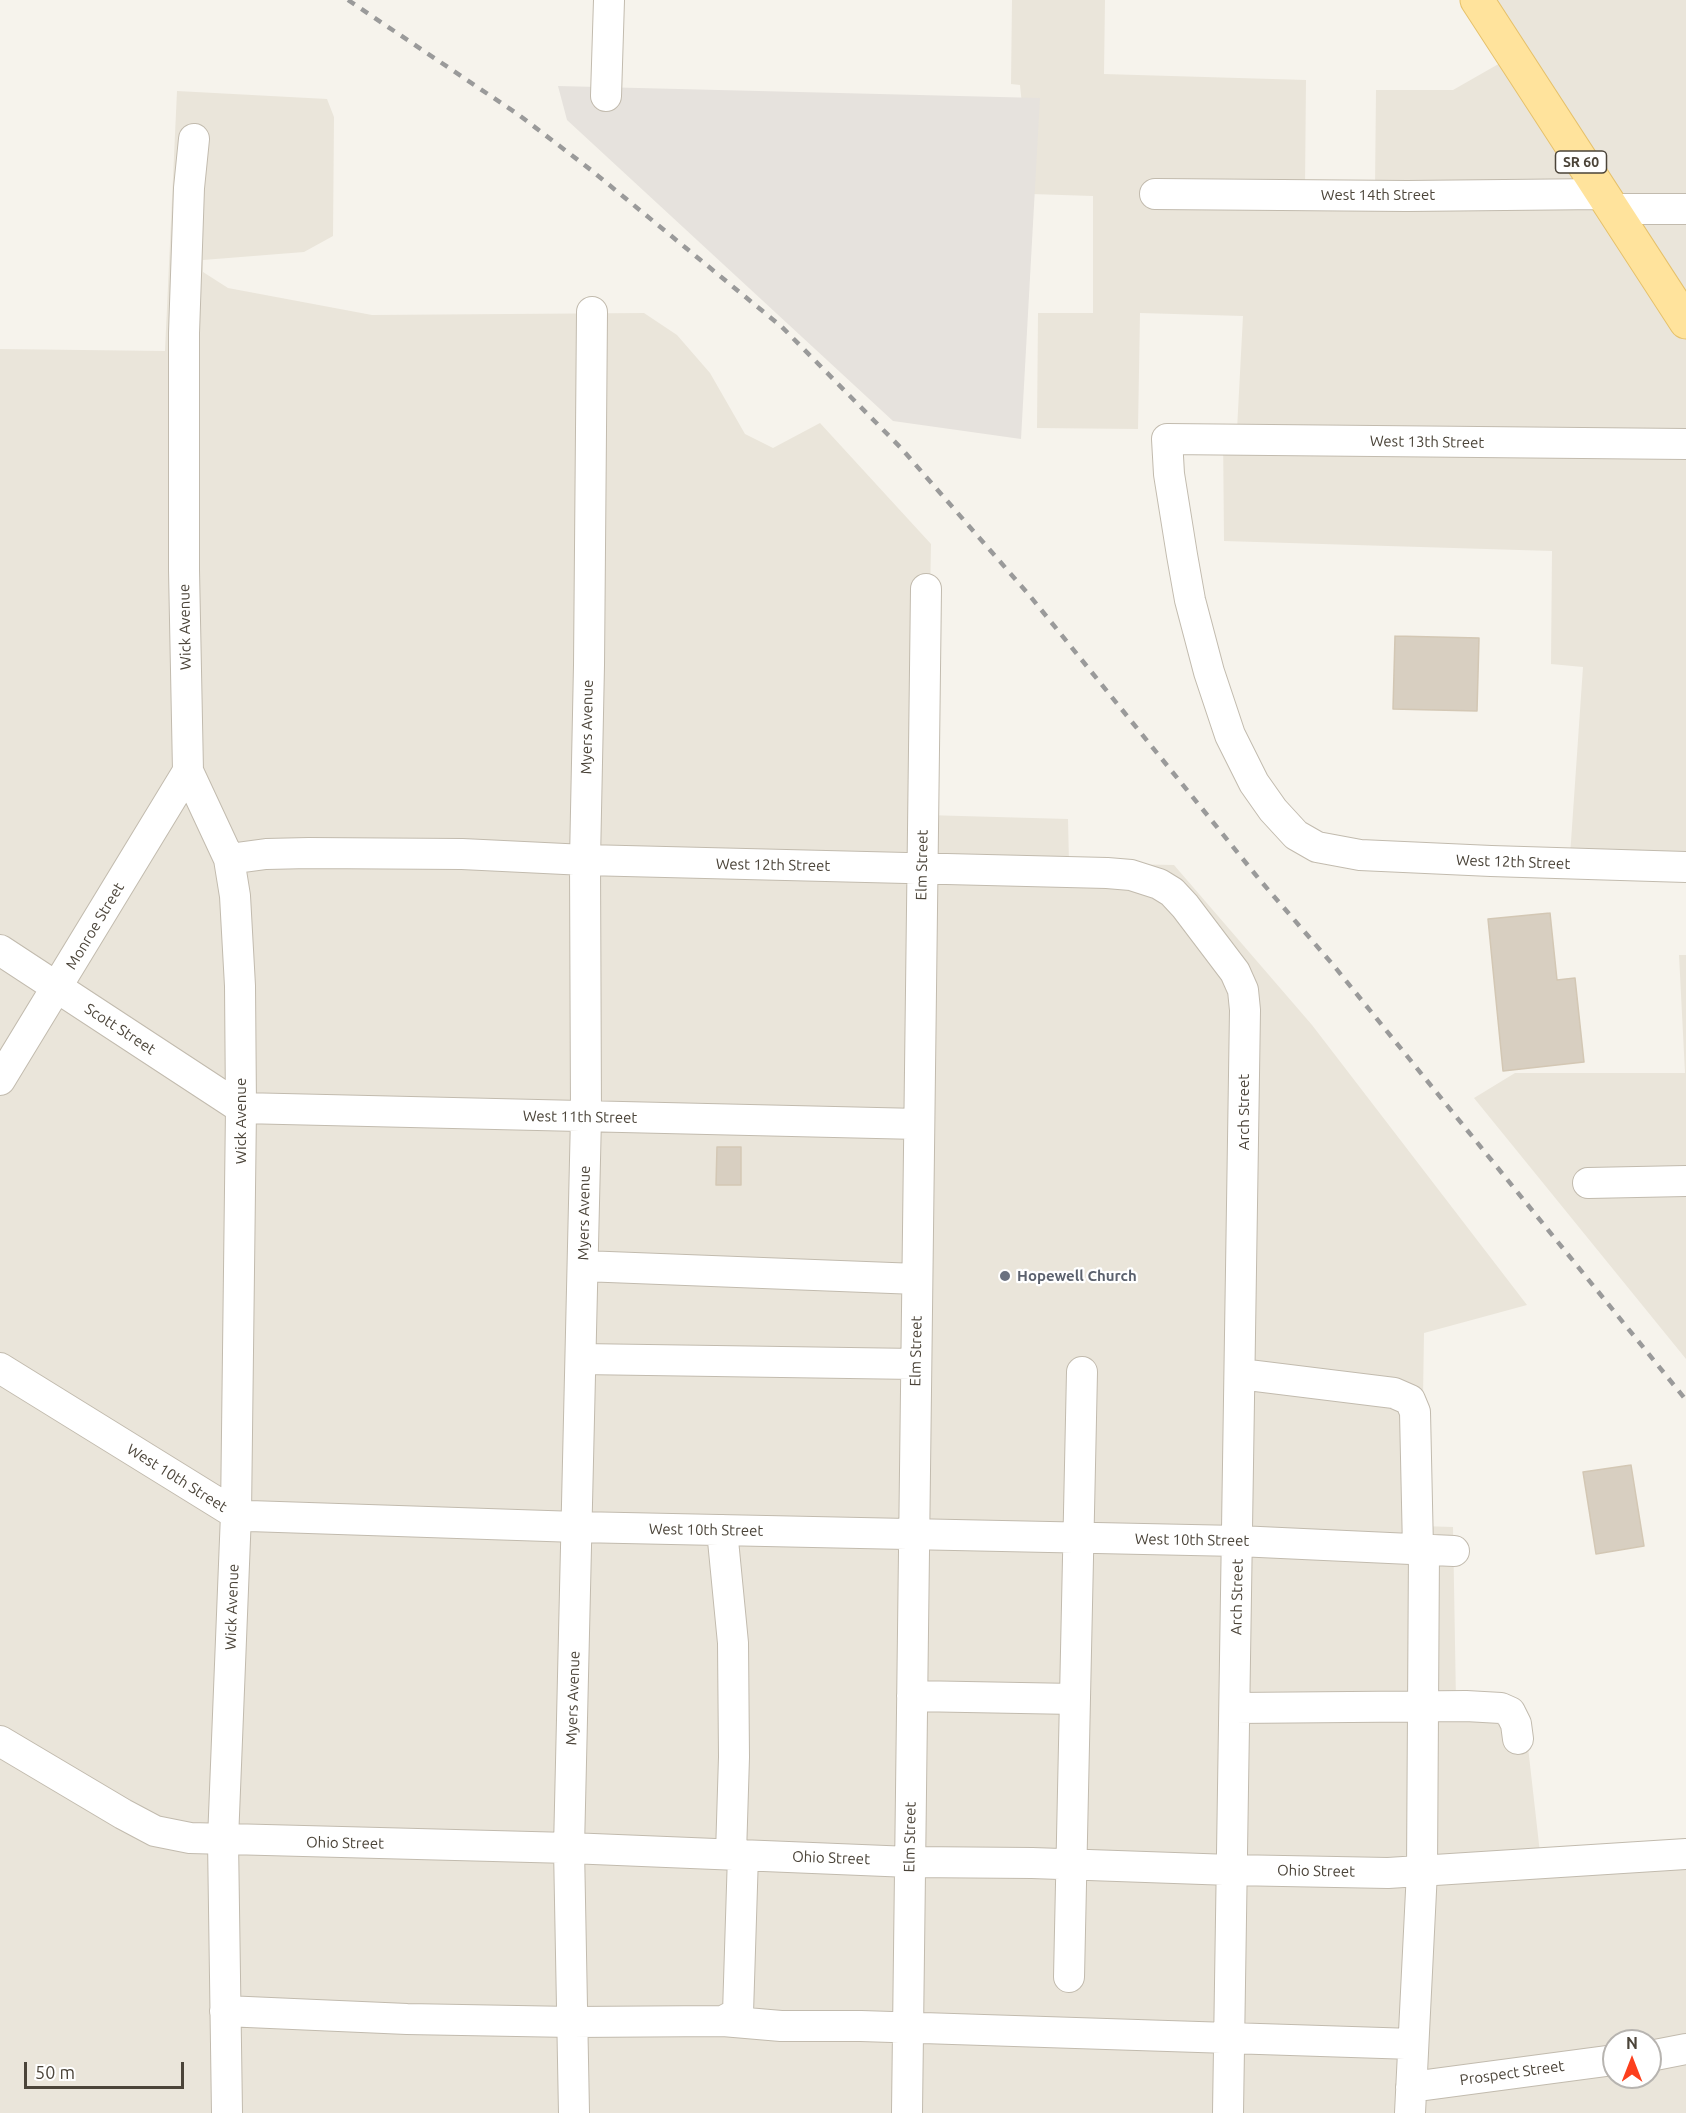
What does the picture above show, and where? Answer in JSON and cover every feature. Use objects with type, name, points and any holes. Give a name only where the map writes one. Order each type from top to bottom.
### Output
[{"type":"main road","name":"SR 60","points":[[1478,0],[1686,322]]},
{"type":"street","points":[[606,96],[609,0]]},
{"type":"street","name":"Wick Avenue","points":[[194,139],[189,188],[184,333],[188,771],[229,859],[235,896],[241,1108],[236,1514],[223,1840],[227,2113]]},
{"type":"street","name":"West 14th Street","points":[[1155,194],[1395,196],[1607,202],[1686,209]]},
{"type":"street","name":"Myers Avenue","points":[[574,2113],[569,1848],[586,1117],[585,860],[592,312]]},
{"type":"street","name":"West 12th Street","points":[[1167,439],[1172,496],[1190,600],[1209,672],[1230,735],[1254,783],[1273,810],[1296,835],[1317,847],[1341,852],[1458,860],[1686,867]]},
{"type":"street","name":"West 13th Street","points":[[1167,439],[1686,444]]},
{"type":"street","name":"Elm Street","points":[[907,2113],[926,589]]},
{"type":"street","name":"Monroe Street","points":[[0,1080],[188,771]]},
{"type":"street","name":"West 12th Street","points":[[229,859],[266,854],[309,853],[462,854],[585,860],[1131,875],[1159,884],[1172,892],[1185,906],[1226,958],[1240,982],[1245,1010]]},
{"type":"street","name":"Scott Street","points":[[0,950],[241,1108]]},
{"type":"street","name":"Arch Street","points":[[1228,2113],[1245,1010]]},
{"type":"street","name":"West 11th Street","points":[[241,1108],[919,1124]]},
{"type":"street","points":[[1588,1183],[1686,1181]]},
{"type":"street","points":[[583,1266],[917,1279]]},
{"type":"street","points":[[581,1359],[916,1364]]},
{"type":"street","name":"West 10th Street","points":[[0,1368],[236,1514],[264,1518],[1238,1541],[1454,1551]]},
{"type":"street","points":[[1069,1977],[1082,1372]]},
{"type":"street","points":[[1240,1374],[1394,1393],[1410,1400],[1415,1412],[1421,1549],[1422,1870],[1410,2100]]},
{"type":"street","points":[[722,1530],[733,1643],[738,2013],[723,2021]]},
{"type":"street","points":[[912,1696],[1075,1699]]},
{"type":"street","points":[[1235,1708],[1501,1708],[1510,1712],[1516,1724],[1518,1739]]},
{"type":"street","name":"Ohio Street","points":[[0,1741],[155,1831],[190,1838],[569,1848],[910,1862],[1388,1873],[1686,1854]]},
{"type":"street","points":[[225,2011],[407,2019],[572,2022],[723,2021],[781,2026],[908,2027],[1413,2044]]},
{"type":"street","points":[[1662,2054],[1686,2049]]},
{"type":"street","name":"Prospect Street","points":[[1410,2100],[1602,2062]]},
{"type":"shaded area","points":[[1012,0],[1105,0],[1104,74],[1306,80],[1305,187],[1375,188],[1376,90],[1453,90],[1523,50],[1491,0],[1686,0],[1686,858],[1570,856],[1583,667],[1551,664],[1552,551],[1224,541],[1223,430],[1237,430],[1243,316],[1140,313],[1138,429],[1037,428],[1038,313],[1093,313],[1093,196],[1031,194],[1020,85],[1011,84]]},
{"type":"shaded area","points":[[558,86],[1040,98],[1021,439],[893,421],[567,120]]},
{"type":"shaded area","points":[[177,91],[327,99],[334,117],[333,236],[304,252],[203,260],[203,272],[228,288],[372,315],[644,313],[677,335],[710,373],[745,434],[773,448],[820,423],[931,544],[926,815],[1068,819],[1069,863],[1174,865],[1312,1025],[1527,1305],[1424,1333],[1421,1526],[1453,1527],[1456,1701],[1523,1703],[1540,1853],[1686,1841],[1686,2113],[0,2113],[0,349],[165,351]]},
{"type":"shaded area","points":[[1679,955],[1686,955],[1686,1359],[1474,1098],[1515,1073],[1685,1073]]},
{"type":"building","points":[[1395,636],[1479,638],[1477,711],[1393,709]]},
{"type":"building","points":[[1550,913],[1557,980],[1575,978],[1584,1062],[1503,1071],[1488,919]]},
{"type":"building","points":[[717,1147],[741,1147],[741,1185],[716,1185]]},
{"type":"building","points":[[1631,1465],[1644,1546],[1596,1554],[1583,1472]]},
{"type":"railway","points":[[348,0],[519,115],[591,170],[782,327],[901,448],[1030,596],[1686,1400]]},
{"type":"place","name":"Hopewell Church","points":[[1005,1276]]}]
